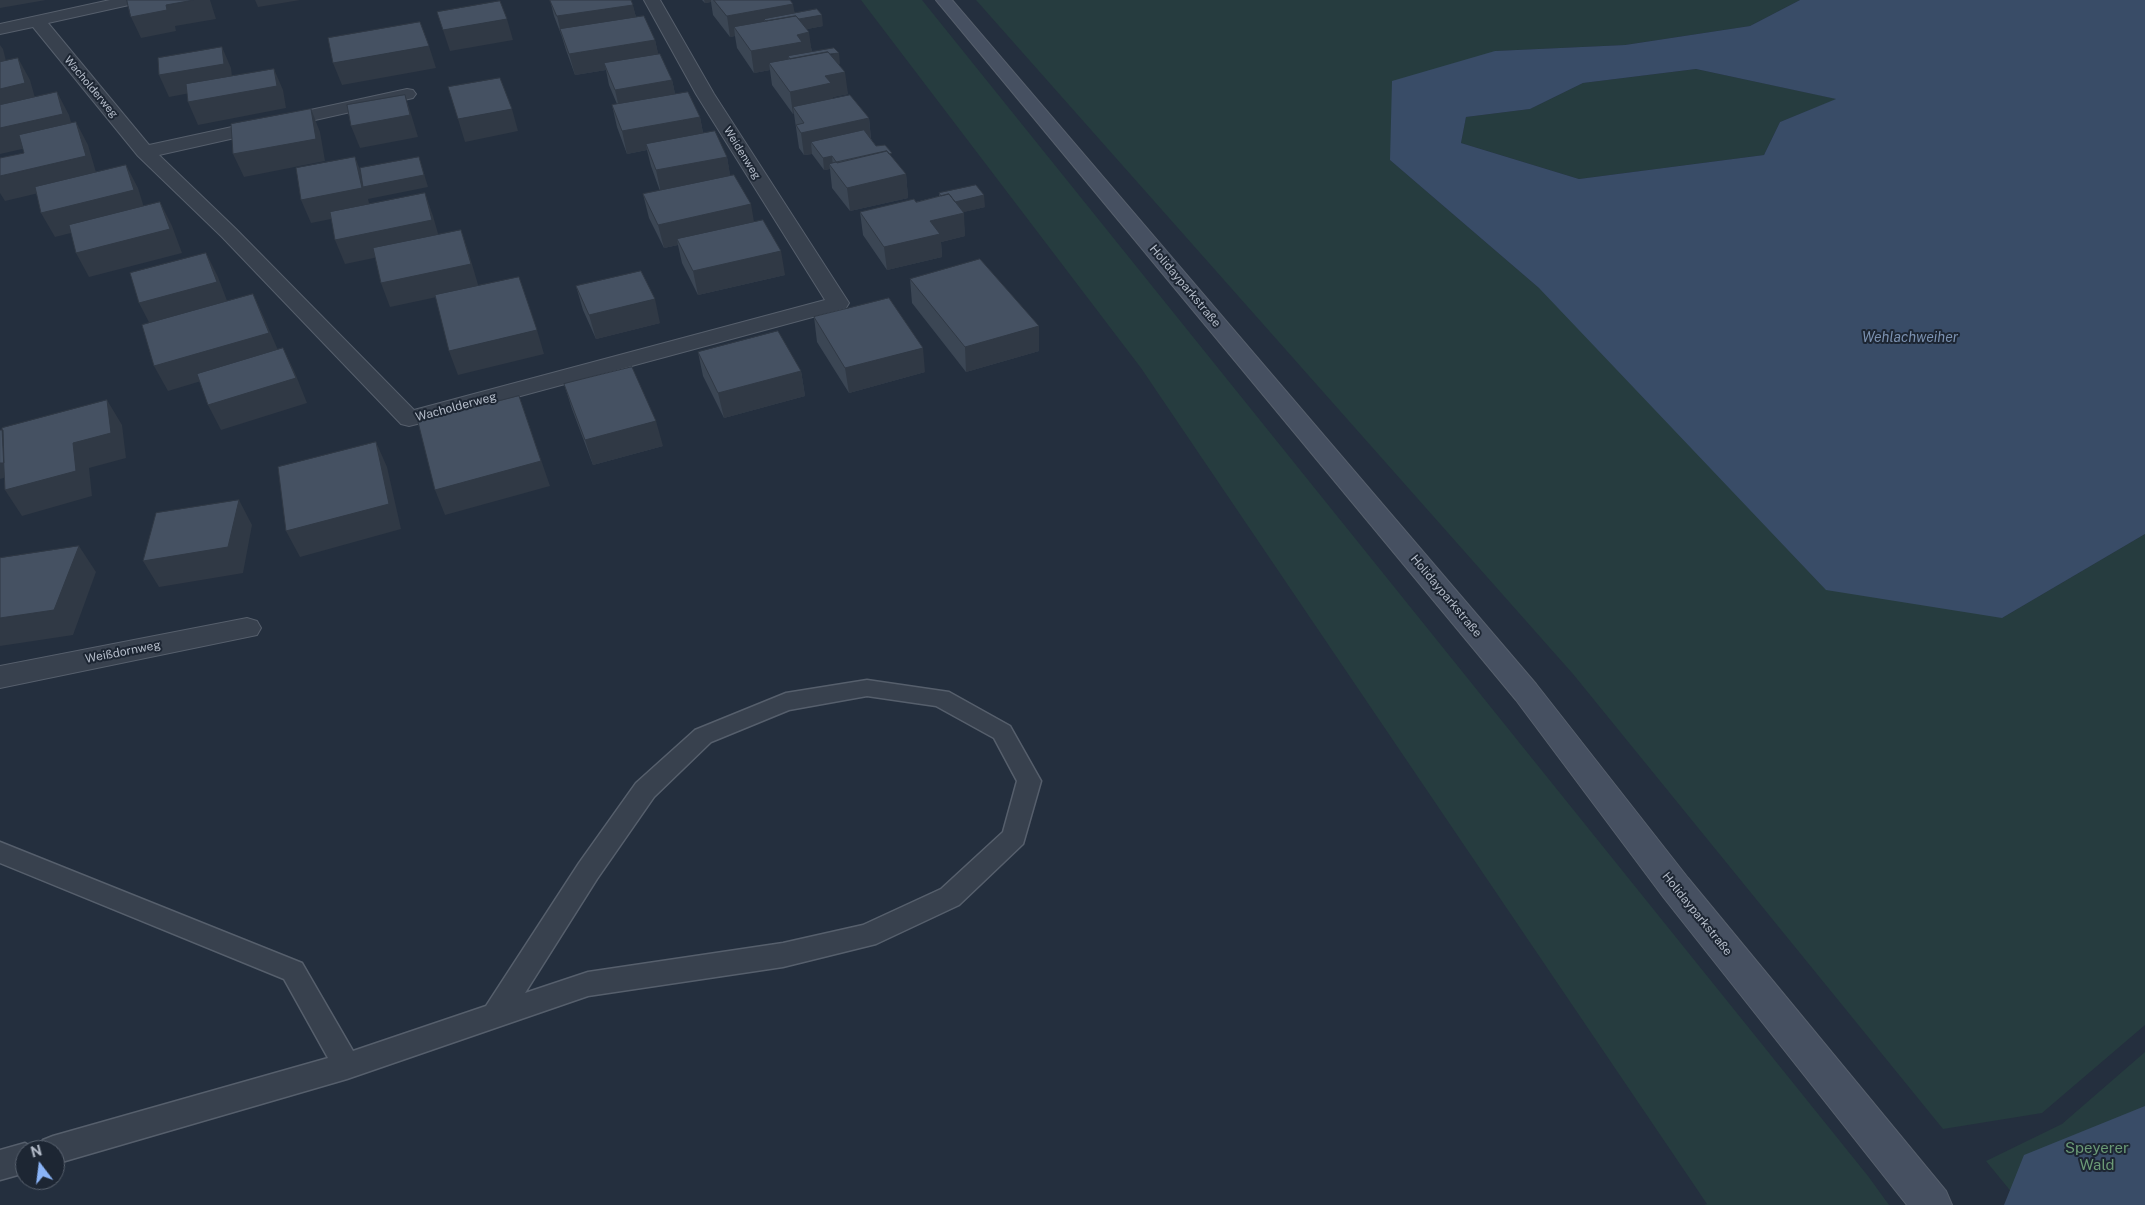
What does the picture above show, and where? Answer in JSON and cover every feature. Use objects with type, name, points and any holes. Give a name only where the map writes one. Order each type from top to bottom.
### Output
[{"type":"main road","name":"Holidayparkstraße","points":[[944,0],[1526,692],[1676,888],[1932,1205]]},
{"type":"street","points":[[0,29],[37,21],[85,6],[132,0]]},
{"type":"street","name":"Weidenweg","points":[[652,0],[705,94],[838,303]]},
{"type":"street","name":"Wacholderweg","points":[[37,21],[145,152],[229,233],[409,419],[838,303]]},
{"type":"street","points":[[145,152],[407,94]]},
{"type":"street","name":"Weißdornweg","points":[[0,676],[247,628]]},
{"type":"lane","points":[[65,1147],[347,1066],[496,1016],[588,984],[783,955],[868,936],[950,897],[1014,837],[1029,781],[1002,732],[940,698],[867,688],[786,702],[703,736],[645,790],[588,871],[496,1016]]},
{"type":"lane","points":[[0,852],[293,971],[347,1066]]},
{"type":"lane","points":[[0,1165],[15,1161]]},
{"type":"green space","points":[[861,0],[922,0],[1868,1176],[1889,1205],[1704,1205],[1707,1204],[1141,368]]},
{"type":"green space","points":[[976,0],[1800,0],[1750,26],[1625,45],[1495,51],[1390,160],[1539,288],[2002,618],[2145,534],[2145,1025],[2042,1113],[1943,1129],[1573,674]]},
{"type":"green space","points":[[1696,69],[1837,99],[1780,122],[1764,155],[1579,179],[1461,143],[1466,117],[1530,109],[1583,83]]},
{"type":"green space","name":"Speyerer Wald","points":[[2145,1052],[2145,1205],[2022,1205],[1986,1161],[2062,1124]]},
{"type":"water","name":"Wehlachweiher","points":[[1800,0],[2145,0],[2145,534],[2002,618],[1826,590],[1539,288],[1390,160],[1392,81],[1495,51],[1625,45],[1750,26]],"holes":[[[1696,69],[1836,99],[1780,122],[1764,155],[1579,179],[1461,143],[1466,117],[1530,109],[1583,83]]]},
{"type":"building","points":[[127,0],[194,0],[166,5],[167,10],[131,17]]},
{"type":"building","points":[[550,0],[631,0],[633,5],[557,16]]},
{"type":"building","points":[[714,0],[790,0],[793,4],[727,16]]},
{"type":"building","points":[[500,1],[507,19],[443,30],[437,12]]},
{"type":"building","points":[[817,9],[822,15],[799,19],[796,16],[766,21],[764,19]]},
{"type":"building","points":[[644,16],[655,40],[569,54],[560,29]]},
{"type":"building","points":[[796,16],[809,32],[797,35],[802,42],[751,51],[734,27]]},
{"type":"building","points":[[420,22],[429,46],[333,63],[328,38]]},
{"type":"building","points":[[222,47],[224,64],[159,75],[158,58]]},
{"type":"building","points":[[834,48],[839,53],[830,54],[828,52],[790,59],[788,56]]},
{"type":"building","points":[[828,52],[845,72],[825,76],[831,83],[790,92],[769,63]]},
{"type":"building","points":[[660,54],[672,80],[615,90],[604,63]]},
{"type":"building","points":[[18,58],[25,83],[0,89],[0,62]]},
{"type":"building","points":[[274,69],[277,86],[188,102],[186,84]]},
{"type":"building","points":[[500,78],[512,109],[458,119],[448,87]]},
{"type":"building","points":[[57,92],[63,114],[0,128],[0,105]]},
{"type":"building","points":[[688,92],[700,117],[622,131],[612,105]]},
{"type":"building","points":[[405,95],[410,115],[351,126],[347,105]]},
{"type":"building","points":[[850,95],[869,118],[801,133],[796,125],[804,123],[793,107]]},
{"type":"building","points":[[311,109],[316,139],[233,154],[231,124]]},
{"type":"building","points":[[76,122],[86,156],[0,176],[0,158],[24,153],[19,135]]},
{"type":"building","points":[[864,130],[876,146],[885,145],[892,153],[889,154],[887,151],[837,163],[832,156],[823,158],[811,142]]},
{"type":"building","points":[[715,131],[727,157],[656,170],[646,144]]},
{"type":"building","points":[[887,151],[906,174],[847,188],[829,164]]},
{"type":"building","points":[[355,157],[362,188],[301,200],[296,168]]},
{"type":"building","points":[[419,157],[424,175],[363,187],[360,168]]},
{"type":"building","points":[[126,165],[134,190],[41,213],[35,187]]},
{"type":"building","points":[[734,175],[751,204],[658,225],[643,194]]},
{"type":"building","points":[[976,185],[984,195],[955,202],[949,194],[941,196],[939,193]]},
{"type":"building","points":[[425,193],[432,220],[335,240],[330,212]]},
{"type":"building","points":[[949,194],[964,213],[930,221],[940,234],[884,247],[860,212],[914,199],[916,202]]},
{"type":"building","points":[[160,202],[170,229],[76,253],[69,225]]},
{"type":"building","points":[[763,220],[781,251],[693,271],[677,239]]},
{"type":"building","points":[[461,230],[471,264],[381,283],[373,248]]},
{"type":"building","points":[[206,253],[217,282],[139,303],[130,273]]},
{"type":"building","points":[[980,259],[1039,326],[965,347],[910,279]]},
{"type":"building","points":[[641,271],[655,299],[589,315],[576,286]]},
{"type":"building","points":[[519,277],[537,330],[449,351],[435,295]]},
{"type":"building","points":[[253,294],[269,333],[154,366],[142,325]]},
{"type":"building","points":[[889,298],[923,348],[845,368],[814,317]]},
{"type":"building","points":[[778,331],[801,371],[718,393],[698,352]]},
{"type":"building","points":[[283,348],[296,378],[208,405],[197,374]]},
{"type":"building","points":[[632,367],[656,421],[585,440],[564,384]]},
{"type":"building","points":[[519,396],[541,461],[435,490],[418,422]]},
{"type":"building","points":[[107,400],[111,433],[73,443],[76,471],[5,490],[2,428]]},
{"type":"building","points":[[0,430],[3,430],[4,463],[0,463]]},
{"type":"building","points":[[376,442],[389,504],[286,531],[278,467]]},
{"type":"building","points":[[239,500],[228,547],[143,561],[156,513]]},
{"type":"building","points":[[79,546],[54,610],[0,618],[0,558]]},
{"type":"waterway","points":[[2074,1205],[2145,1175]]}]
